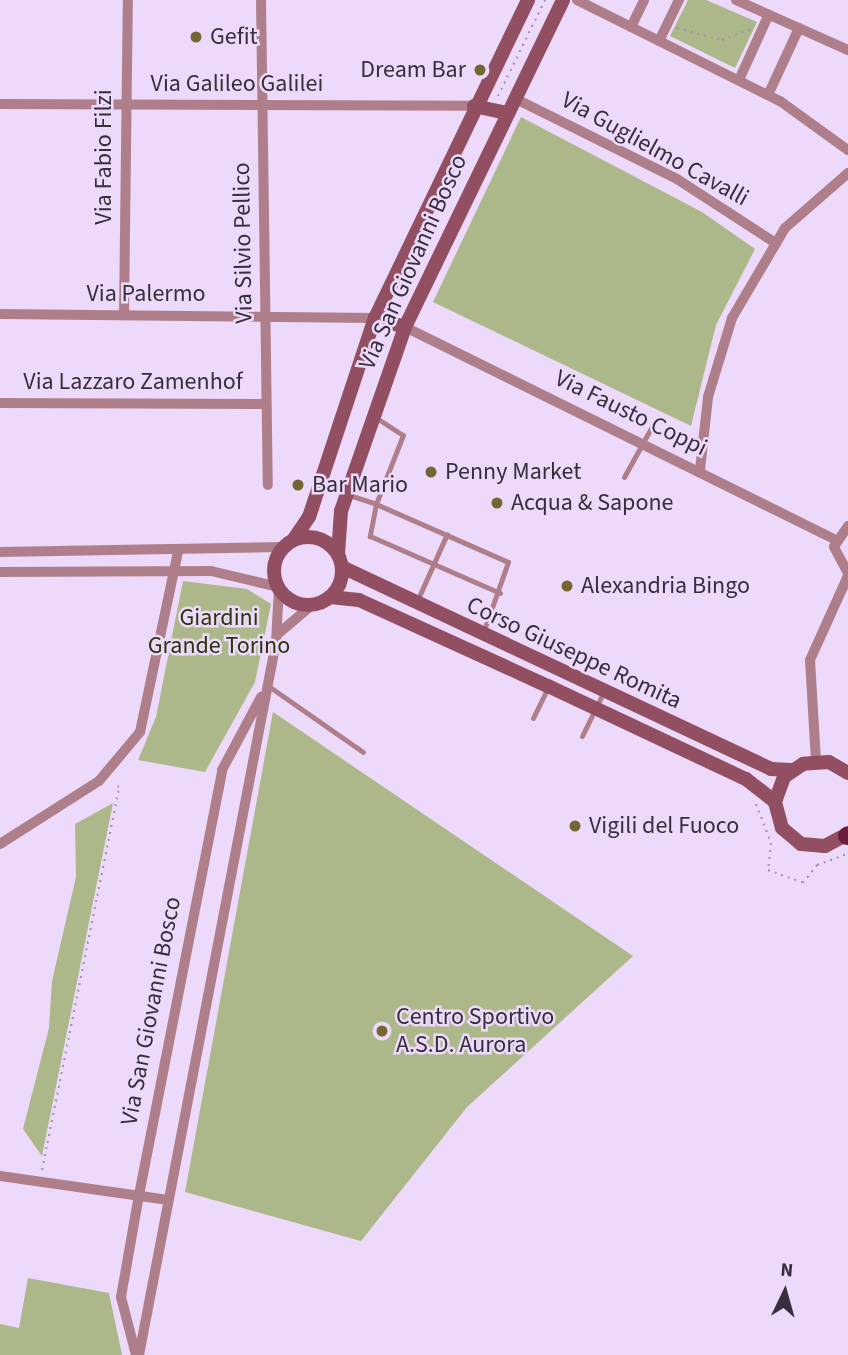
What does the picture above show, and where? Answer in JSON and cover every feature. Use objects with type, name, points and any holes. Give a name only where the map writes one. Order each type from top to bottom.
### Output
[{"type":"main road","name":"Via San Giovanni Bosco","points":[[288,543],[309,517],[375,318],[474,106],[528,0]]},
{"type":"main road","name":"Via San Giovanni Bosco","points":[[340,560],[346,494],[405,327],[506,113],[563,0]]},
{"type":"main road","points":[[474,106],[506,113]]},
{"type":"main road","points":[[375,318],[405,327]]},
{"type":"main road","points":[[321,539],[340,560],[330,597],[312,604],[292,601],[278,588],[274,565],[288,543],[321,539]]},
{"type":"main road","name":"Corso Giuseppe Romita","points":[[340,560],[415,605],[771,769],[791,770]]},
{"type":"main road","name":"Corso Giuseppe Romita","points":[[330,597],[359,600],[548,686],[753,783],[775,802]]},
{"type":"main road","points":[[846,769],[816,761],[791,770],[775,802],[782,828],[801,844],[825,846],[848,835]]},
{"type":"street","name":"Via Fabio Filzi","points":[[124,315],[124,105],[128,0]]},
{"type":"street","name":"Via Silvio Pellico","points":[[261,0],[268,485]]},
{"type":"street","points":[[577,0],[768,95],[848,150]]},
{"type":"street","points":[[631,27],[644,0]]},
{"type":"street","points":[[659,41],[679,0]]},
{"type":"street","points":[[736,0],[848,50]]},
{"type":"street","points":[[739,80],[769,15]]},
{"type":"street","points":[[768,95],[799,28]]},
{"type":"street","name":"Via Guglielmo Cavalli","points":[[514,98],[677,179],[774,242]]},
{"type":"street","name":"Via Galileo Galilei","points":[[0,104],[474,106]]},
{"type":"street","points":[[700,470],[722,342],[774,242],[809,202],[848,173]]},
{"type":"street","name":"Via Palermo","points":[[0,314],[375,318]]},
{"type":"street","name":"Via Fausto Coppi","points":[[405,327],[700,470],[836,540]]},
{"type":"street","name":"Via Lazzaro Zamenhof","points":[[0,403],[265,404]]},
{"type":"street","points":[[816,761],[810,660],[848,574],[835,555],[836,540],[848,526]]},
{"type":"street","points":[[0,552],[178,552],[288,543]]},
{"type":"street","points":[[0,844],[106,775],[143,725],[178,552]]},
{"type":"street","points":[[0,572],[174,570],[233,573],[278,588]]},
{"type":"street","name":"Via San Giovanni Bosco","points":[[138,1355],[276,642],[278,588]]},
{"type":"street","points":[[276,642],[286,623],[312,604]]},
{"type":"street","name":"Via San Giovanni Bosco","points":[[138,1355],[121,1297],[139,1195],[222,770],[267,685]]},
{"type":"street","points":[[0,1176],[168,1200]]},
{"type":"lane","points":[[372,416],[394,424],[403,435],[376,504],[370,536],[500,593]]},
{"type":"lane","points":[[624,477],[651,428]]},
{"type":"lane","points":[[346,494],[376,504],[508,562],[500,593],[482,636]]},
{"type":"lane","points":[[415,605],[447,534]]},
{"type":"lane","points":[[267,685],[363,752]]},
{"type":"lane","points":[[533,718],[548,686]]},
{"type":"lane","points":[[582,736],[604,691]]},
{"type":"path","points":[[503,86],[545,0]]},
{"type":"path","points":[[674,26],[722,40],[739,29],[755,30]]},
{"type":"path","points":[[40,1181],[119,787],[106,775]]},
{"type":"green space","points":[[688,0],[706,0],[757,22],[735,68],[670,36]]},
{"type":"green space","points":[[521,117],[702,212],[755,249],[716,325],[691,426],[433,302]]},
{"type":"green space","name":"Giardini Grande Torino","points":[[183,581],[247,589],[271,604],[255,682],[205,772],[138,760],[156,717]]},
{"type":"green space","name":"Centro Sportivo A.S.D. Aurora","points":[[273,712],[633,956],[467,1107],[361,1241],[185,1192]]},
{"type":"green space","points":[[113,803],[42,1156],[23,1129],[49,1028],[52,981],[76,877],[75,824]]},
{"type":"green space","points":[[28,1278],[109,1293],[122,1355],[0,1355],[0,1324],[19,1328]]},
{"type":"place","name":"Gefit","points":[[196,37]]},
{"type":"place","name":"Dream Bar","points":[[480,70]]},
{"type":"place","name":"Penny Market","points":[[431,472]]},
{"type":"place","name":"Bar Mario","points":[[298,485]]},
{"type":"place","name":"Acqua & Sapone","points":[[497,503]]},
{"type":"place","name":"Alexandria Bingo","points":[[567,586]]},
{"type":"place","name":"Vigili del Fuoco","points":[[575,826]]},
{"type":"place","name":"Centro Sportivo A.S.D. Aurora","points":[[382,1031]]}]
